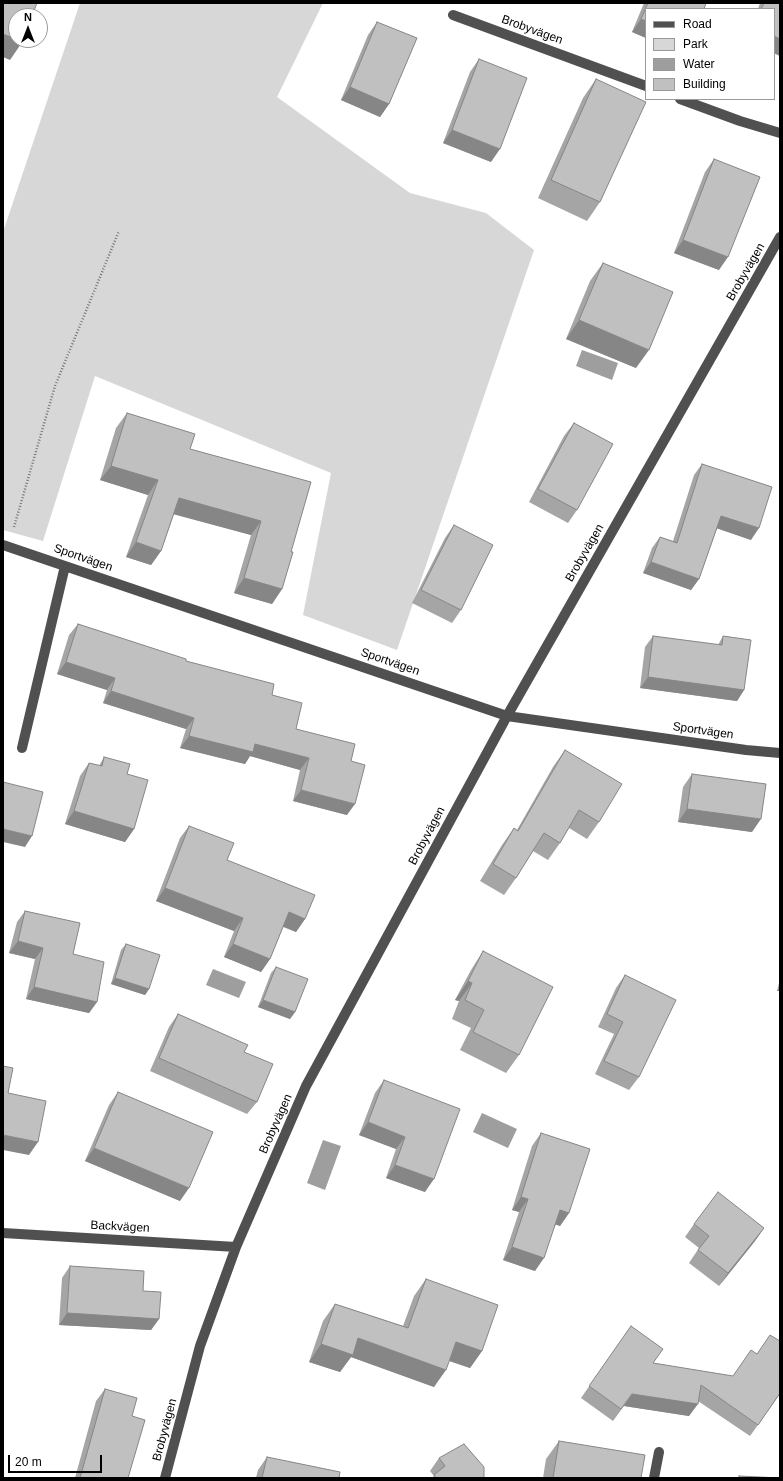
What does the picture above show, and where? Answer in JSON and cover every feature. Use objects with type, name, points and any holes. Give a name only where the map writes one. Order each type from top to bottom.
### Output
[{"type":"street","name":"Brobyvägen","points":[[453,15],[645,86]]},
{"type":"street","points":[[683,100],[740,121],[780,133]]},
{"type":"street","name":"Brobyvägen","points":[[165,1478],[200,1346],[236,1247],[306,1086],[507,716],[780,238]]},
{"type":"street","name":"Sportvägen","points":[[6,546],[507,716],[746,750],[780,753]]},
{"type":"street","points":[[22,748],[65,566]]},
{"type":"street","name":"Backvägen","points":[[3,1233],[236,1247]]},
{"type":"street","points":[[654,1478],[659,1452]]},
{"type":"path","points":[[6,546],[55,386],[119,231]]},
{"type":"green space","points":[[80,3],[323,3],[277,97],[410,193],[486,213],[534,250],[397,650],[303,615],[331,473],[95,376],[43,541],[3,530],[3,232]]},
{"type":"water","points":[[582,350],[618,363],[612,380],[576,366]]},
{"type":"water","points":[[213,969],[246,982],[239,998],[206,985]]},
{"type":"water","points":[[482,1113],[517,1129],[508,1148],[473,1132]]},
{"type":"water","points":[[323,1140],[341,1146],[325,1190],[307,1183]]},
{"type":"building","points":[[3,3],[37,3],[35,8],[8,8],[8,36],[3,34]]},
{"type":"building","points":[[648,3],[706,3],[704,8],[646,8]]},
{"type":"building","points":[[764,3],[780,3],[780,39],[775,36],[775,8],[762,8]]},
{"type":"building","points":[[645,10],[645,21],[641,19]]},
{"type":"building","points":[[377,22],[417,38],[389,104],[350,87]]},
{"type":"building","points":[[479,59],[527,78],[500,149],[452,130]]},
{"type":"building","points":[[596,79],[646,102],[600,202],[551,180]]},
{"type":"building","points":[[714,159],[760,177],[728,257],[683,240]]},
{"type":"building","points":[[603,263],[673,292],[649,350],[579,320]]},
{"type":"building","points":[[127,413],[195,434],[190,449],[311,482],[282,589],[244,578],[261,521],[179,498],[161,551],[136,542],[158,480],[111,466]]},
{"type":"building","points":[[574,423],[613,444],[577,510],[538,489]]},
{"type":"building","points":[[702,464],[772,487],[759,528],[721,516],[699,579],[651,562],[660,537],[677,543]]},
{"type":"building","points":[[454,525],[493,545],[461,610],[421,590]]},
{"type":"building","points":[[78,624],[186,659],[186,661],[274,684],[272,695],[302,703],[296,729],[355,744],[351,761],[365,765],[355,804],[301,790],[309,758],[255,744],[253,752],[189,736],[194,718],[111,691],[115,678],[66,662]]},
{"type":"building","points":[[653,636],[722,645],[723,636],[751,640],[744,690],[648,677]]},
{"type":"building","points":[[565,750],[622,784],[599,822],[579,810],[560,843],[544,833],[516,878],[493,864],[514,828],[518,831]]},
{"type":"building","points":[[104,757],[130,764],[127,774],[148,780],[134,829],[74,811],[89,763],[102,766]]},
{"type":"building","points":[[692,774],[766,784],[761,819],[687,809]]},
{"type":"building","points":[[3,782],[43,792],[32,836],[3,829]]},
{"type":"building","points":[[189,826],[234,843],[227,860],[315,895],[305,919],[289,912],[270,959],[233,944],[243,918],[165,888]]},
{"type":"building","points":[[25,911],[80,923],[73,954],[104,962],[97,1002],[34,987],[43,948],[18,941]]},
{"type":"building","points":[[126,944],[160,955],[149,989],[115,978]]},
{"type":"building","points":[[483,951],[553,987],[519,1055],[473,1032],[484,1010],[465,1000],[472,983],[468,981]]},
{"type":"building","points":[[276,967],[308,979],[295,1012],[263,1000]]},
{"type":"building","points":[[625,975],[676,1000],[639,1077],[604,1061],[623,1022],[607,1014]]},
{"type":"building","points":[[178,1014],[248,1045],[244,1052],[273,1064],[257,1102],[159,1058]]},
{"type":"building","points":[[3,1066],[13,1068],[8,1093],[46,1101],[38,1142],[3,1135]]},
{"type":"building","points":[[384,1080],[460,1109],[434,1179],[395,1165],[405,1137],[368,1122]]},
{"type":"building","points":[[118,1092],[213,1132],[189,1188],[94,1148]]},
{"type":"building","points":[[541,1133],[590,1149],[569,1213],[560,1210],[544,1258],[512,1247],[528,1199],[521,1197]]},
{"type":"building","points":[[718,1192],[764,1228],[728,1273],[698,1250],[709,1236],[694,1224]]},
{"type":"building","points":[[70,1266],[144,1271],[143,1291],[161,1292],[159,1319],[67,1313]]},
{"type":"building","points":[[426,1279],[498,1305],[482,1351],[456,1342],[446,1370],[358,1338],[353,1355],[321,1344],[335,1304],[408,1328]]},
{"type":"building","points":[[631,1326],[663,1349],[653,1363],[733,1376],[751,1350],[757,1354],[770,1335],[780,1341],[780,1393],[758,1425],[701,1385],[698,1404],[632,1394],[621,1409],[589,1386]]},
{"type":"building","points":[[105,1389],[137,1398],[132,1416],[145,1420],[128,1478],[80,1478]]},
{"type":"building","points":[[559,1441],[645,1455],[641,1478],[553,1478]]},
{"type":"building","points":[[464,1444],[484,1467],[484,1478],[436,1478],[434,1475],[445,1466],[439,1458]]},
{"type":"building","points":[[267,1457],[340,1472],[339,1478],[262,1478]]},
{"type":"building","points":[[739,1476],[780,1478],[739,1478]]}]
